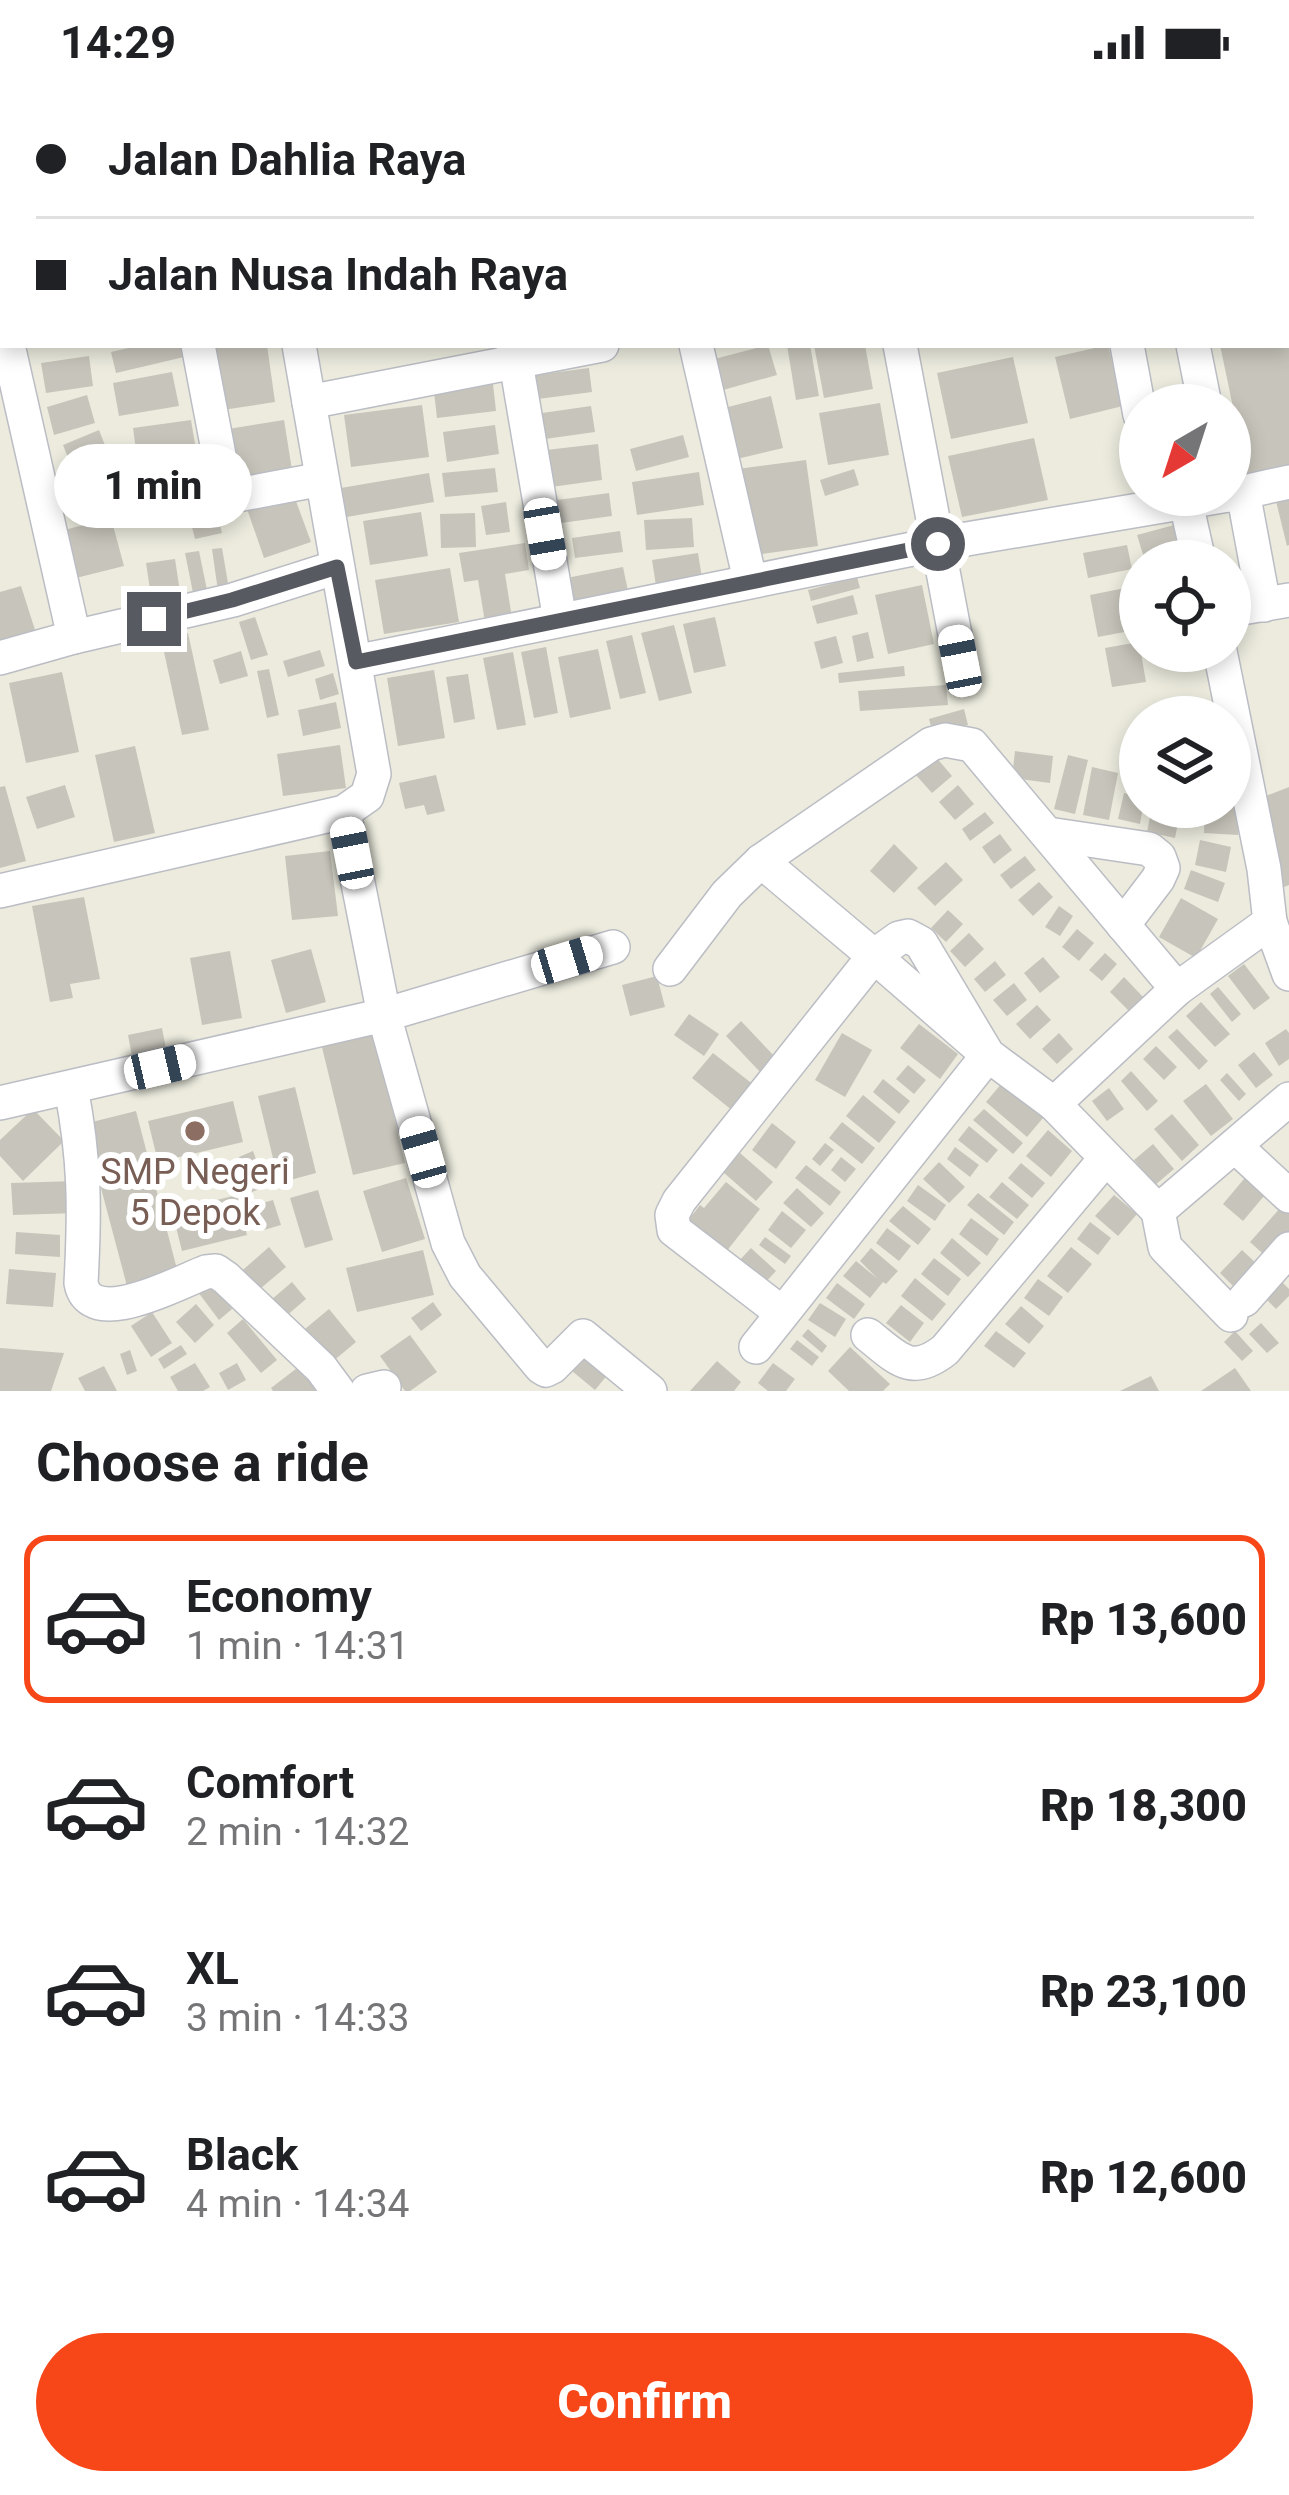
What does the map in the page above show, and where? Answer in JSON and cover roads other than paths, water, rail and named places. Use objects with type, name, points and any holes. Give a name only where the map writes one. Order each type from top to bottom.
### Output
[{"type":"street","points":[[9,348],[74,637]]},
{"type":"street","points":[[199,348],[226,497],[322,479]]},
{"type":"street","points":[[0,891],[344,812],[368,796],[374,774],[299,348]]},
{"type":"street","points":[[309,402],[514,353],[569,348]]},
{"type":"street","points":[[697,348],[750,580]]},
{"type":"street","points":[[901,348],[960,661]]},
{"type":"street","points":[[1128,348],[1134,384]]},
{"type":"street","points":[[1194,348],[1201,384]]},
{"type":"street","points":[[514,353],[560,620]]},
{"type":"street","points":[[1251,490],[1289,482]]},
{"type":"street","points":[[356,662],[750,580],[1119,511]]},
{"type":"street","points":[[1240,516],[1277,602]]},
{"type":"street","points":[[0,658],[232,600],[337,567]]},
{"type":"street","points":[[1224,672],[1256,824],[1270,922],[1289,974]]},
{"type":"street","points":[[670,969],[728,894],[761,861],[931,744],[945,740],[972,745],[1177,989]]},
{"type":"street","points":[[344,812],[384,1015],[448,1243],[464,1276],[541,1367],[552,1367],[583,1336],[650,1391]]},
{"type":"street","points":[[1048,834],[1149,849],[1159,856],[1163,868],[1158,879],[1123,925]]},
{"type":"street","points":[[761,861],[874,956]]},
{"type":"street","points":[[1054,1104],[1177,989],[1270,922]]},
{"type":"street","points":[[782,1313],[674,1230],[672,1215],[874,956],[908,936],[921,943],[988,1055],[1054,1104],[1158,1211],[1165,1247],[1238,1308],[1289,1249]]},
{"type":"street","points":[[0,1103],[384,1015],[613,946]]},
{"type":"street","points":[[756,1346],[988,1055]]},
{"type":"street","points":[[70,1088],[84,1181],[83,1294],[103,1305],[127,1303],[216,1271],[321,1368],[338,1391]]},
{"type":"street","points":[[1158,1211],[1289,1099]]},
{"type":"street","points":[[1234,1146],[1289,1196]]},
{"type":"street","points":[[868,1335],[910,1364],[933,1359],[1106,1158]]},
{"type":"place","name":"SMP Negeri 5 Depok","points":[[195,1131]]}]
